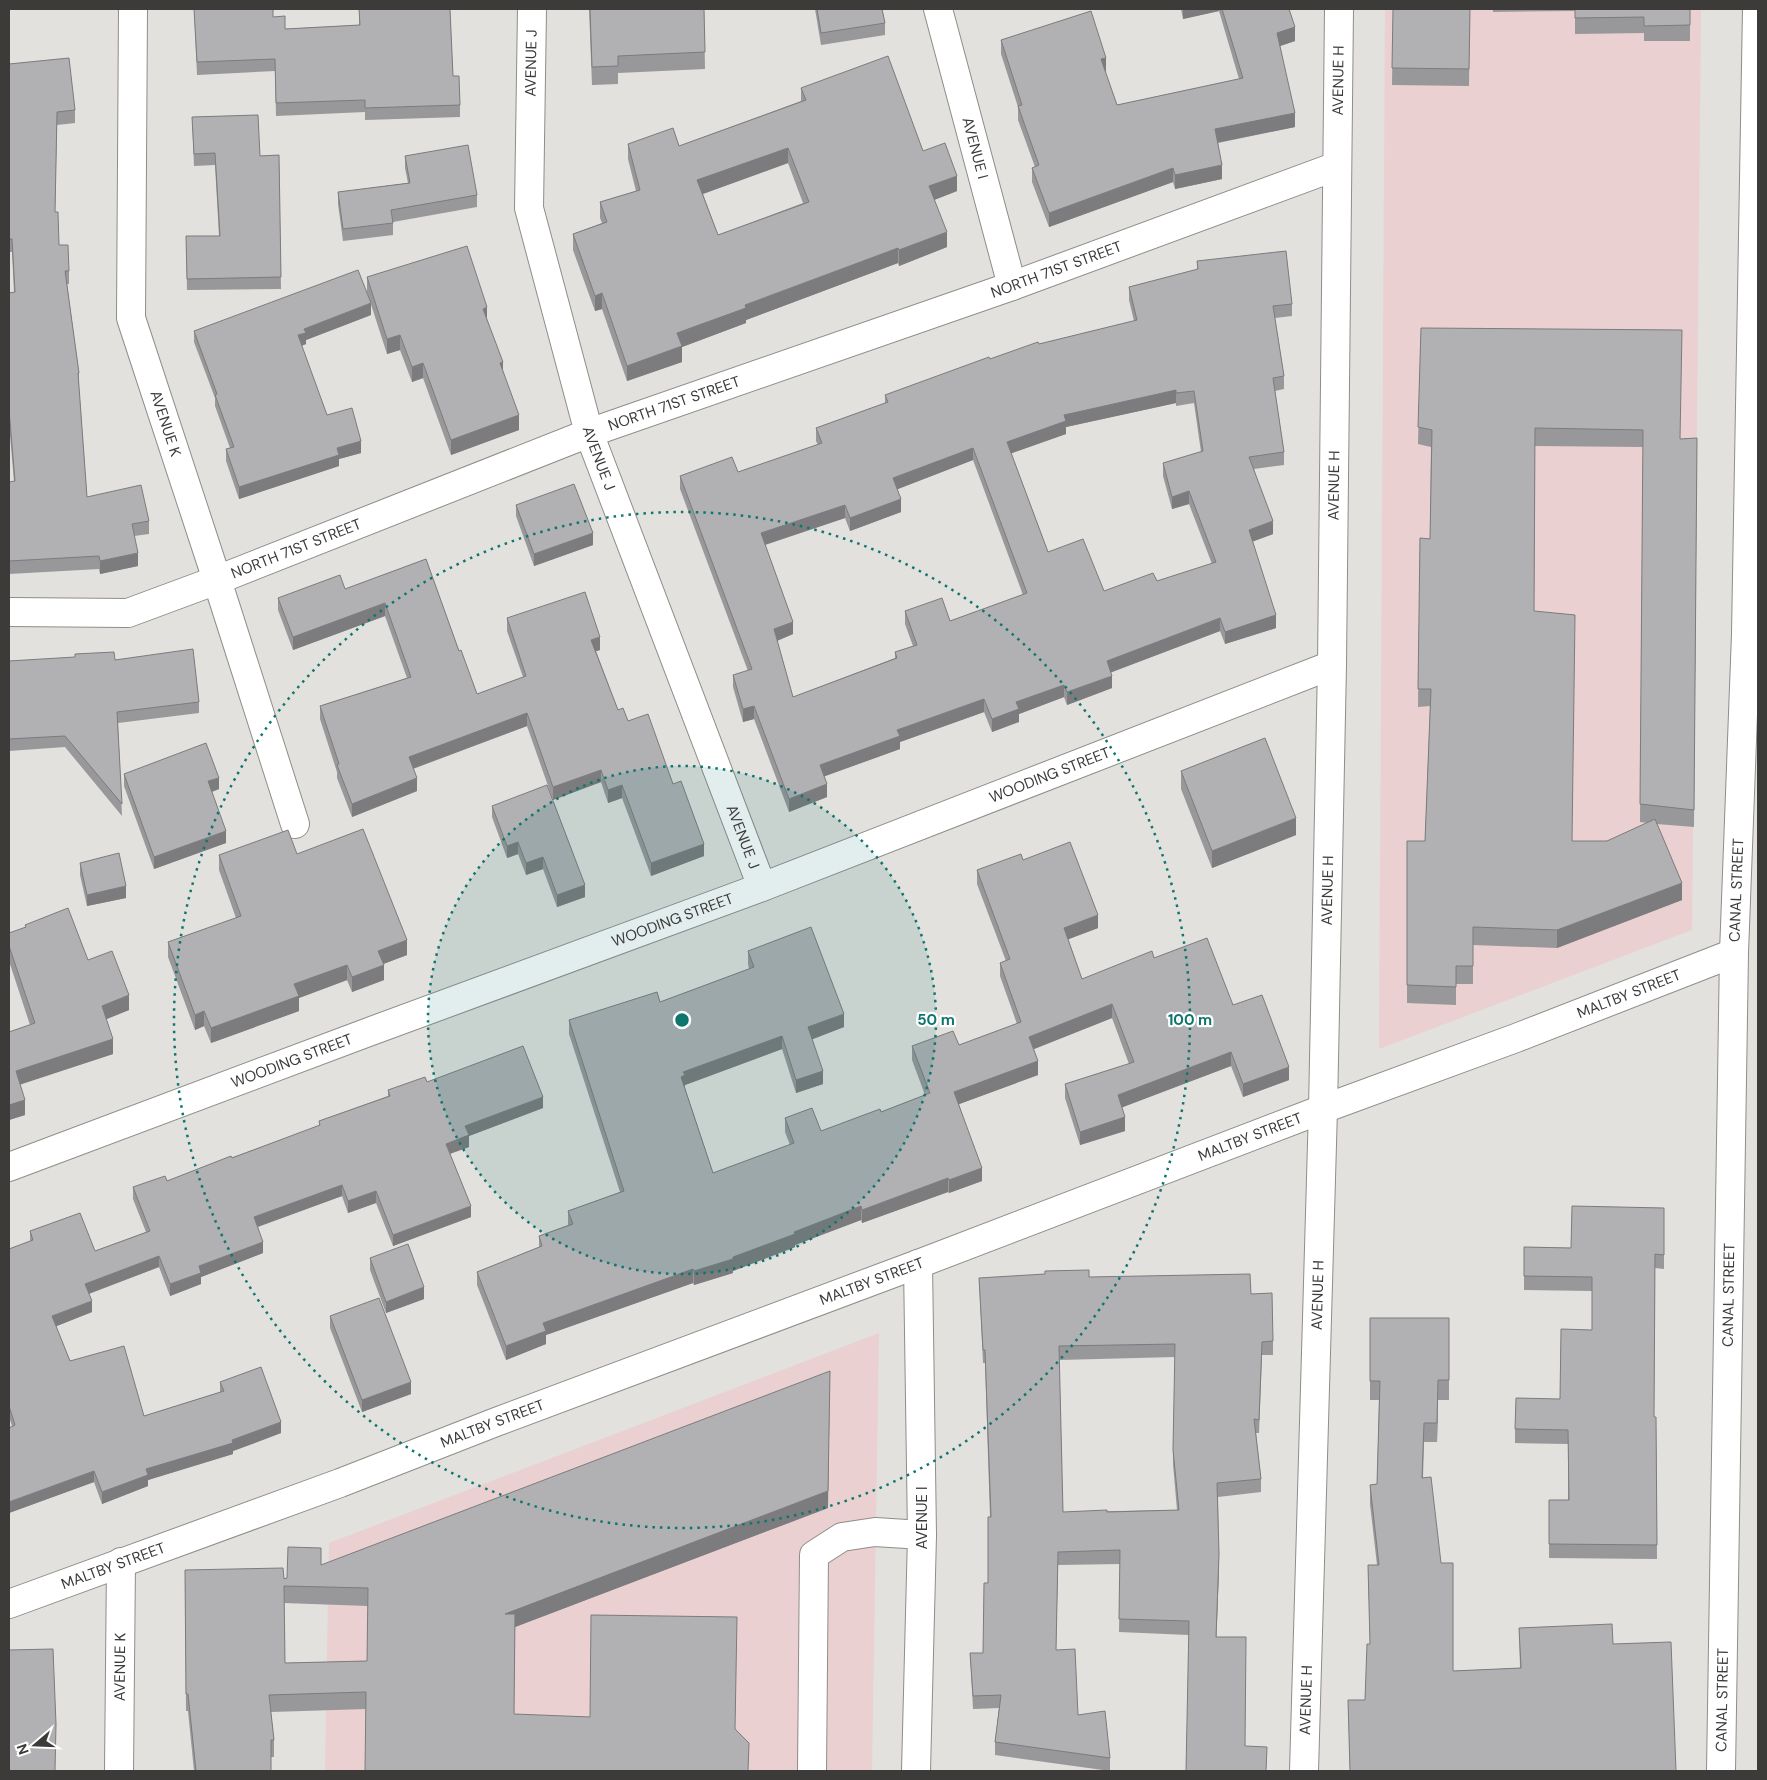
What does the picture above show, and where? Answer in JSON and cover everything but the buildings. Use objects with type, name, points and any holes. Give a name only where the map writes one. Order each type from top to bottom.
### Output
[{"type":"street","name":"AVENUE K","points":[[133,9],[131,318],[295,824]]},
{"type":"street","name":"AVENUE J","points":[[532,9],[530,208],[589,433],[762,887]]},
{"type":"street","name":"AVENUE I","points":[[938,9],[1012,286]]},
{"type":"street","name":"AVENUE H","points":[[1304,1771],[1324,1109],[1332,665],[1339,9]]},
{"type":"street","name":"CANAL STREET","points":[[1721,1771],[1734,953],[1752,634],[1757,9]]},
{"type":"street","name":"NORTH 71ST STREET","points":[[9,612],[128,613],[217,580],[589,433],[1012,286],[1337,166]]},
{"type":"street","name":"WOODING STREET","points":[[9,1167],[366,1032],[762,887],[1332,665]]},
{"type":"street","name":"MALTBY STREET","points":[[9,1604],[340,1483],[496,1422],[1516,1038],[1734,953]]},
{"type":"street","name":"AVENUE I","points":[[916,1771],[922,1535],[918,1264]]},
{"type":"street","points":[[812,1771],[814,1555],[842,1537],[875,1532],[922,1535]]},
{"type":"street","name":"AVENUE K","points":[[119,1771],[121,1562]]},
{"type":"shaded area","points":[[1385,9],[1701,9],[1692,930],[1379,1049]]},
{"type":"shaded area","points":[[879,1333],[872,1771],[325,1771],[329,1543]]}]
